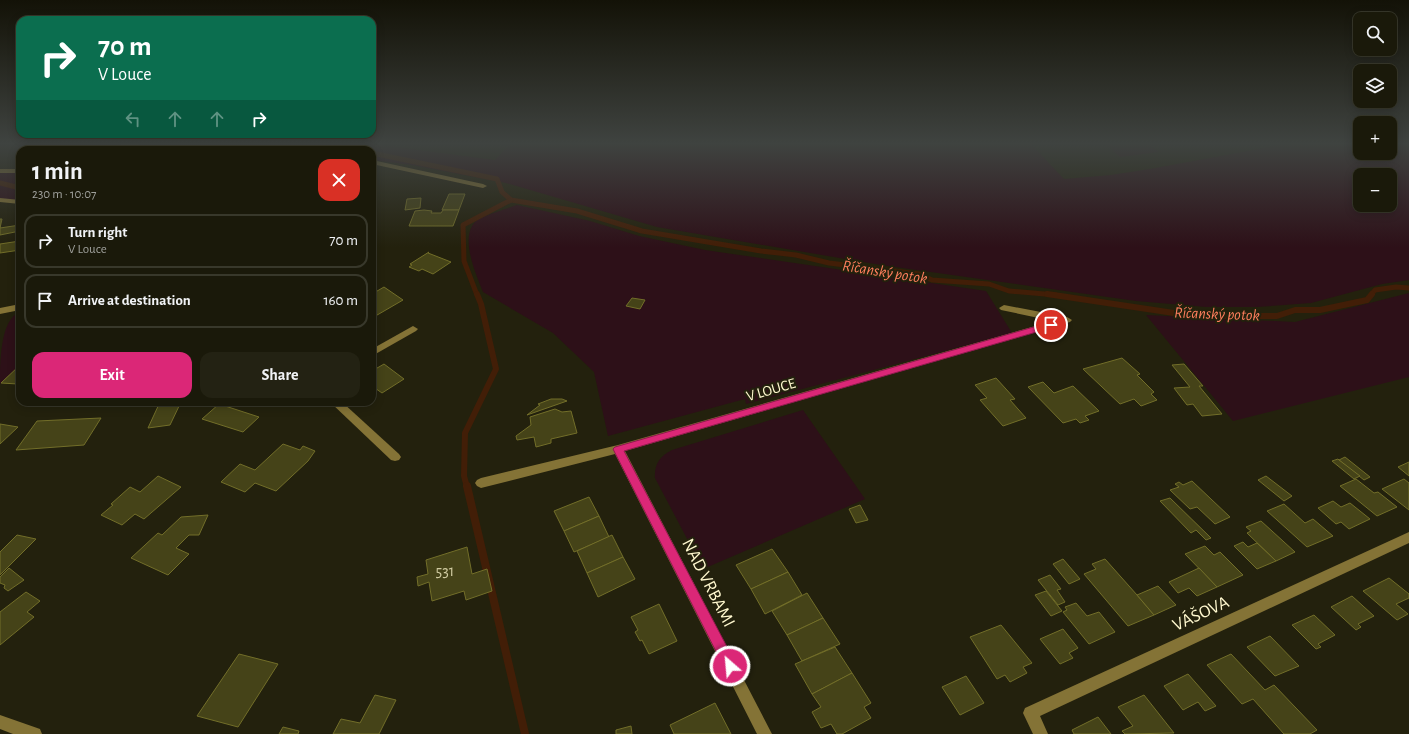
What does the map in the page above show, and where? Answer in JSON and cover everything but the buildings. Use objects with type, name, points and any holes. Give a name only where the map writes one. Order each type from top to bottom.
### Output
[{"type":"street","points":[[447,178],[483,186]]},
{"type":"street","points":[[0,200],[16,202]]},
{"type":"street","points":[[0,311],[16,308]]},
{"type":"street","name":"V LOUCE","points":[[481,483],[618,449],[1067,320],[1004,308]]},
{"type":"street","points":[[376,351],[413,329]]},
{"type":"street","points":[[339,406],[395,457]]},
{"type":"street","name":"NAD VRBAMI","points":[[618,449],[765,734]]},
{"type":"street","name":"VÁŠOVA","points":[[1041,734],[1030,714],[1409,537]]},
{"type":"street","points":[[0,722],[36,734]]},
{"type":"shaded area","points":[[0,178],[16,178],[16,200],[0,200]]},
{"type":"shaded area","points":[[481,178],[1353,178],[1353,212],[1397,212],[1397,178],[1409,178],[1409,280],[1382,284],[1311,303],[1257,307],[1206,307],[1136,301],[881,265],[657,227],[506,183]]},
{"type":"shaded area","points":[[517,205],[590,221],[639,236],[705,250],[986,291],[1012,333],[746,404],[745,399],[608,436],[594,372],[553,333],[483,292],[470,256],[469,236],[471,228],[479,219]]},
{"type":"shaded area","points":[[1409,293],[1409,377],[1233,421],[1146,315],[1295,322]]},
{"type":"shaded area","points":[[16,314],[16,369],[0,384],[2,343],[8,323]]},
{"type":"shaded area","points":[[803,410],[865,499],[703,569],[655,478],[659,461],[664,455],[672,450]]},
{"type":"waterway","name":"Říčanský potok","points":[[493,178],[497,179],[502,192],[511,200]]},
{"type":"waterway","name":"Říčanský potok","points":[[0,183],[16,187]]},
{"type":"waterway","points":[[477,295],[464,261],[463,225],[511,200]]},
{"type":"waterway","name":"Říčanský potok","points":[[511,200],[577,211],[642,231],[761,251],[796,255],[829,263],[919,274],[932,280],[989,284],[1009,291],[1051,295]]},
{"type":"waterway","name":"Říčanský potok","points":[[1371,295],[1375,290],[1396,287],[1409,288]]},
{"type":"waterway","points":[[467,487],[464,476],[465,433],[496,369],[481,304],[477,294]]},
{"type":"waterway","name":"Říčanský potok","points":[[1051,295],[1194,316],[1277,316],[1295,310],[1320,310],[1367,300],[1372,294]]},
{"type":"waterway","name":"Říčanský potok","points":[[1051,295],[1056,295]]},
{"type":"waterway","points":[[467,486],[525,734]]},
{"type":"route","points":[[730,666],[618,449],[1051,325]]}]
